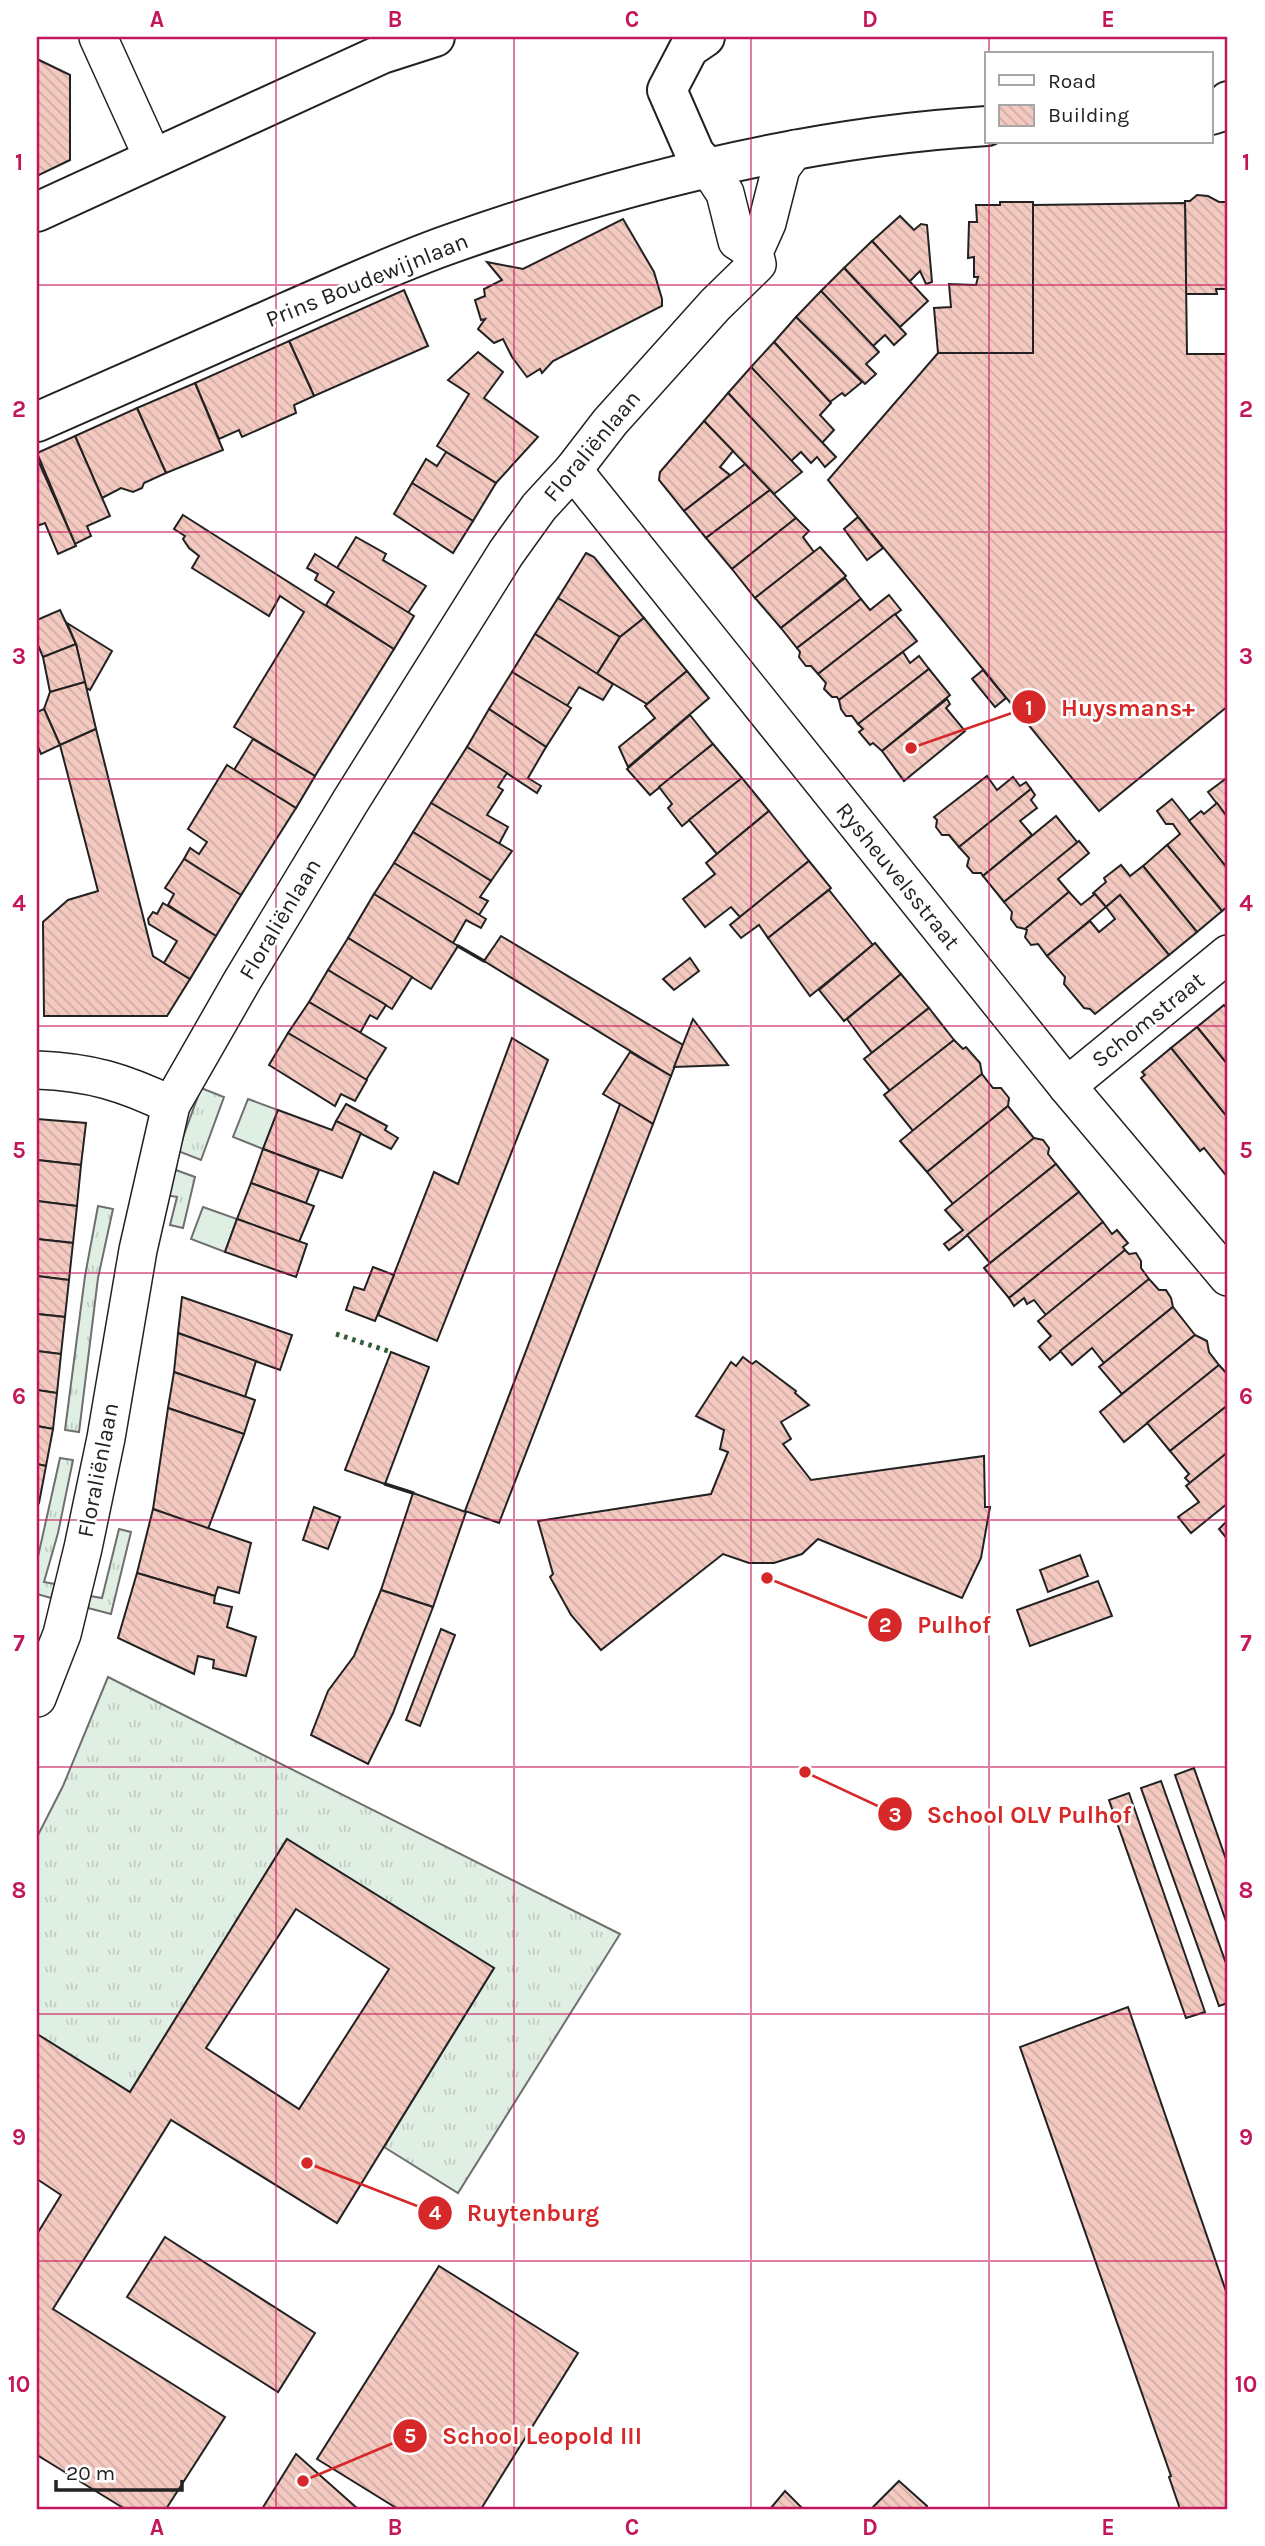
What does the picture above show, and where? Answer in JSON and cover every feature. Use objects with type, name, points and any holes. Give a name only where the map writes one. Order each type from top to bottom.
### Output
[{"type":"main road","points":[[37,212],[382,54],[435,37]]},
{"type":"main road","points":[[705,37],[689,48],[667,90],[695,154],[709,169]]},
{"type":"main road","points":[[1212,115],[1224,111],[1228,101]]},
{"type":"main road","name":"Prins Boudewijnlaan","points":[[37,422],[337,290],[449,244],[629,188],[795,149],[842,141],[985,126]]},
{"type":"street","points":[[98,37],[153,158]]},
{"type":"street","name":"Floraliënlaan","points":[[37,1698],[62,1633],[78,1569],[106,1438],[138,1250],[171,1105],[350,802],[506,553],[539,507],[573,470],[610,422],[715,305],[757,264],[754,252],[766,223],[781,168],[795,149]]},
{"type":"street","points":[[709,169],[725,193],[737,241],[754,252]]},
{"type":"street","name":"Rysheuvelsstraat","points":[[573,470],[1067,1086],[1228,1277]]},
{"type":"street","name":"Schomstraat","points":[[1067,1086],[1228,954]]},
{"type":"street","points":[[37,1070],[61,1070],[95,1076],[130,1086],[171,1105]]},
{"type":"green space","points":[[201,1088],[224,1097],[201,1160],[178,1151]]},
{"type":"green space","points":[[248,1099],[278,1110],[263,1149],[233,1137]]},
{"type":"green space","points":[[173,1169],[195,1177],[183,1228],[170,1225],[177,1197],[166,1195]]},
{"type":"green space","points":[[98,1206],[113,1209],[98,1278],[79,1432],[65,1430],[85,1276]]},
{"type":"green space","points":[[203,1207],[237,1219],[225,1252],[191,1239]]},
{"type":"green space","points":[[60,1458],[73,1460],[58,1533],[44,1582],[55,1584],[51,1598],[37,1594],[37,1561]]},
{"type":"green space","points":[[119,1529],[131,1532],[111,1614],[88,1608],[90,1596],[102,1598]]},
{"type":"green space","points":[[108,1677],[620,1934],[458,2193],[384,2147],[494,1968],[287,1839],[130,2092],[37,2034],[37,1837],[63,1786]]},
{"type":"building","points":[[37,59],[70,75],[70,160],[37,176]]},
{"type":"building","points":[[1197,195],[1228,202],[1228,289],[1216,289],[1217,294],[1186,294],[1185,201],[1190,201]]},
{"type":"building","points":[[1000,202],[1033,202],[1033,353],[938,353],[934,308],[951,307],[949,284],[976,285],[978,277],[974,277],[974,257],[968,258],[969,222],[977,222],[976,205],[1000,205]]},
{"type":"building","points":[[1185,203],[1187,354],[1228,354],[1228,706],[1099,811],[828,480],[938,353],[1033,353],[1033,205]]},
{"type":"building","points":[[900,216],[914,230],[921,224],[927,225],[932,282],[926,284],[920,271],[909,282],[872,241]]},
{"type":"building","points":[[623,219],[654,272],[662,306],[553,361],[542,373],[540,369],[527,377],[503,339],[494,343],[478,329],[485,319],[481,320],[475,300],[485,296],[484,289],[502,280],[487,262],[523,269]]},
{"type":"building","points":[[872,241],[928,301],[900,327],[844,268]]},
{"type":"building","points":[[844,268],[906,334],[894,345],[885,335],[873,346],[821,291]]},
{"type":"building","points":[[404,290],[428,346],[314,396],[289,341]]},
{"type":"building","points":[[821,291],[879,352],[866,364],[876,374],[865,384],[796,317]]},
{"type":"building","points":[[796,317],[862,382],[845,396],[842,393],[830,402],[774,342]]},
{"type":"building","points":[[289,341],[314,396],[294,405],[296,413],[242,437],[239,430],[219,439],[195,383]]},
{"type":"building","points":[[774,342],[831,403],[820,415],[834,430],[822,443],[751,367]]},
{"type":"building","points":[[478,352],[503,372],[484,398],[538,437],[496,483],[437,446],[469,394],[448,380]]},
{"type":"building","points":[[751,367],[836,457],[825,467],[817,457],[811,463],[801,452],[791,461],[728,393]]},
{"type":"building","points":[[195,383],[223,450],[166,473],[137,408]]},
{"type":"building","points":[[728,393],[802,472],[774,494],[704,421]]},
{"type":"building","points":[[137,408],[166,473],[144,483],[142,488],[133,492],[121,488],[102,498],[75,436]]},
{"type":"building","points":[[704,421],[733,451],[720,467],[730,475],[684,511],[659,480],[660,472]]},
{"type":"building","points":[[75,436],[110,516],[87,526],[91,536],[75,544],[37,453]]},
{"type":"building","points":[[446,452],[496,483],[473,521],[412,483],[426,459],[437,466]]},
{"type":"building","points":[[37,458],[76,546],[58,554],[45,523],[37,526]]},
{"type":"building","points":[[745,464],[770,490],[706,538],[684,511]]},
{"type":"building","points":[[412,483],[473,521],[453,553],[394,514]]},
{"type":"building","points":[[770,490],[796,518],[732,569],[706,538]]},
{"type":"building","points":[[183,515],[394,649],[315,776],[234,727],[304,612],[280,596],[269,616],[192,568],[199,556],[189,548],[183,539],[185,536],[174,529]]},
{"type":"building","points":[[858,517],[883,548],[867,560],[844,529]]},
{"type":"building","points":[[796,518],[809,531],[803,537],[814,552],[755,598],[732,569]]},
{"type":"building","points":[[356,537],[386,554],[383,560],[426,586],[408,613],[337,568]]},
{"type":"building","points":[[820,547],[846,576],[781,628],[755,598]]},
{"type":"building","points":[[586,553],[594,557],[644,618],[620,637],[558,598]]},
{"type":"building","points":[[315,554],[414,616],[394,649],[326,605],[334,592],[315,580],[318,574],[307,568]]},
{"type":"building","points":[[845,578],[861,599],[797,648],[781,628]]},
{"type":"building","points":[[889,595],[901,610],[818,674],[799,657],[797,648],[861,599],[870,610]]},
{"type":"building","points":[[558,598],[620,637],[597,674],[535,634]]},
{"type":"building","points":[[60,610],[76,644],[43,657],[37,643],[37,620]]},
{"type":"building","points":[[895,614],[917,641],[839,700],[832,697],[824,689],[826,683],[818,674]]},
{"type":"building","points":[[644,618],[687,671],[647,704],[597,674],[620,637]]},
{"type":"building","points":[[67,623],[112,651],[90,690],[86,688],[76,644]]},
{"type":"building","points":[[535,634],[613,684],[603,700],[579,687],[567,706],[512,672]]},
{"type":"building","points":[[76,644],[85,682],[50,692],[43,657]]},
{"type":"building","points":[[903,652],[910,663],[919,656],[929,669],[858,724],[852,716],[846,716],[839,700]]},
{"type":"building","points":[[929,669],[950,695],[882,751],[873,743],[870,745],[859,732],[863,729],[858,724]]},
{"type":"building","points":[[983,670],[1006,698],[995,707],[972,679]]},
{"type":"building","points":[[687,671],[709,698],[628,767],[619,747],[655,718],[645,706]]},
{"type":"building","points":[[512,672],[571,708],[546,747],[489,709]]},
{"type":"building","points":[[85,682],[96,729],[60,745],[44,709],[50,692]]},
{"type":"building","points":[[947,699],[950,704],[946,708],[965,731],[904,781],[882,751]]},
{"type":"building","points":[[44,709],[60,745],[41,754],[37,744],[37,712]]},
{"type":"building","points":[[489,709],[546,747],[528,778],[541,786],[537,793],[467,747]]},
{"type":"building","points":[[690,715],[713,744],[650,795],[627,769]]},
{"type":"building","points":[[96,729],[153,956],[190,979],[167,1016],[44,1016],[43,922],[68,900],[98,891],[60,745]]},
{"type":"building","points":[[253,739],[315,776],[296,808],[234,770]]},
{"type":"building","points":[[713,744],[742,778],[682,826],[668,808],[672,804],[659,787]]},
{"type":"building","points":[[467,747],[507,773],[498,787],[503,790],[487,815],[508,827],[499,844],[431,803]]},
{"type":"building","points":[[227,765],[296,808],[241,895],[184,859],[190,848],[199,854],[207,842],[188,829]]},
{"type":"building","points":[[987,776],[997,790],[1013,777],[1020,786],[1026,782],[1031,789],[959,847],[949,835],[942,835],[936,827],[937,820],[934,817]]},
{"type":"building","points":[[1228,777],[1228,818],[1208,792]]},
{"type":"building","points":[[742,778],[769,811],[717,854],[689,820]]},
{"type":"building","points":[[1031,789],[1035,795],[1031,800],[1037,808],[1020,821],[1032,835],[983,876],[981,873],[973,873],[967,866],[969,858],[959,847]]},
{"type":"building","points":[[1172,799],[1228,869],[1228,906],[1222,911],[1167,845],[1180,834],[1173,824],[1166,824],[1157,811]]},
{"type":"building","points":[[431,803],[512,851],[491,881],[413,832]]},
{"type":"building","points":[[1217,803],[1228,818],[1228,869],[1189,821],[1201,811],[1204,814]]},
{"type":"building","points":[[769,811],[809,861],[740,917],[731,907],[705,927],[683,899],[715,874],[706,863]]},
{"type":"building","points":[[1056,816],[1078,843],[1004,902],[983,876]]},
{"type":"building","points":[[413,832],[491,881],[480,897],[488,901],[479,915],[394,863]]},
{"type":"building","points":[[1079,841],[1089,853],[1058,879],[1069,892],[1025,929],[1017,927],[1011,919],[1012,912],[1004,902]]},
{"type":"building","points":[[1167,845],[1222,911],[1197,932],[1143,866]]},
{"type":"building","points":[[184,859],[241,895],[216,936],[168,905],[174,894],[165,888]]},
{"type":"building","points":[[809,861],[831,888],[768,938],[759,925],[741,938],[730,925]]},
{"type":"building","points":[[394,863],[486,919],[481,928],[466,920],[453,943],[374,894]]},
{"type":"building","points":[[1121,865],[1130,876],[1143,866],[1197,932],[1169,955],[1120,895],[1106,907],[1093,893],[1106,882],[1104,878]]},
{"type":"building","points":[[829,890],[873,945],[810,996],[768,938]]},
{"type":"building","points":[[1069,892],[1081,905],[1095,894],[1106,907],[1047,956],[1038,944],[1031,945],[1025,937],[1025,929]]},
{"type":"building","points":[[374,894],[458,946],[431,989],[348,938]]},
{"type":"building","points":[[1120,895],[1169,955],[1095,1014],[1084,1008],[1064,984],[1065,977],[1047,956],[1090,921],[1099,932],[1115,919],[1106,907]]},
{"type":"building","points":[[163,903],[216,936],[190,979],[164,963],[177,941],[149,924],[148,919],[153,912],[157,914]]},
{"type":"building","points":[[501,936],[683,1045],[671,1076],[484,961]]},
{"type":"building","points":[[348,938],[412,977],[392,1009],[328,970]]},
{"type":"building","points":[[875,943],[901,974],[844,1021],[819,990]]},
{"type":"building","points":[[690,958],[699,971],[674,990],[663,979]]},
{"type":"building","points":[[328,970],[386,1005],[377,1019],[370,1015],[360,1033],[309,1002]]},
{"type":"building","points":[[901,974],[929,1008],[872,1053],[847,1019]]},
{"type":"building","points":[[309,1002],[386,1048],[366,1080],[288,1033]]},
{"type":"building","points":[[1224,1005],[1228,1010],[1228,1065],[1197,1027]]},
{"type":"building","points":[[929,1008],[954,1040],[890,1091],[864,1059]]},
{"type":"building","points":[[693,1019],[728,1065],[674,1067]]},
{"type":"building","points":[[1197,1027],[1228,1065],[1228,1118],[1171,1048]]},
{"type":"building","points":[[288,1033],[367,1080],[355,1101],[341,1094],[335,1106],[269,1065]]},
{"type":"building","points":[[512,1038],[548,1060],[437,1341],[378,1315],[434,1172],[458,1184]]},
{"type":"building","points":[[954,1040],[963,1049],[966,1047],[980,1063],[982,1074],[913,1131],[884,1095]]},
{"type":"building","points":[[1171,1048],[1228,1118],[1228,1178],[1204,1148],[1200,1151],[1141,1078],[1145,1075],[1142,1072]]},
{"type":"building","points":[[630,1052],[671,1076],[653,1124],[603,1094]]},
{"type":"building","points":[[982,1074],[993,1088],[1001,1088],[1009,1098],[1008,1106],[927,1172],[900,1141]]},
{"type":"building","points":[[346,1104],[387,1126],[385,1130],[398,1138],[391,1149],[336,1121]]},
{"type":"building","points":[[620,1104],[653,1124],[499,1523],[465,1511]]},
{"type":"building","points":[[1008,1106],[1034,1138],[953,1204],[927,1172]]},
{"type":"building","points":[[278,1110],[332,1130],[336,1121],[361,1133],[342,1178],[263,1149]]},
{"type":"building","points":[[37,1119],[86,1123],[81,1165],[37,1160]]},
{"type":"building","points":[[1034,1138],[1043,1140],[1049,1148],[1048,1154],[1056,1164],[949,1250],[944,1244],[963,1230],[945,1210]]},
{"type":"building","points":[[263,1149],[319,1170],[306,1203],[251,1183]]},
{"type":"building","points":[[37,1160],[81,1165],[77,1206],[37,1201]]},
{"type":"building","points":[[1056,1164],[1079,1192],[990,1263],[967,1235]]},
{"type":"building","points":[[251,1183],[314,1206],[299,1242],[237,1219]]},
{"type":"building","points":[[1079,1192],[1103,1222],[1009,1298],[984,1268]]},
{"type":"building","points":[[37,1201],[77,1206],[73,1243],[37,1239]]},
{"type":"building","points":[[237,1219],[307,1244],[296,1277],[225,1252]]},
{"type":"building","points":[[1103,1222],[1112,1234],[1117,1230],[1128,1243],[1123,1247],[1125,1250],[1046,1315],[1034,1300],[1027,1304],[1024,1298],[1014,1306],[1009,1298]]},
{"type":"building","points":[[37,1239],[73,1243],[69,1280],[37,1276]]},
{"type":"building","points":[[1125,1250],[1129,1254],[1136,1253],[1141,1261],[1141,1268],[1149,1279],[1050,1360],[1039,1347],[1051,1336],[1038,1321]]},
{"type":"building","points":[[373,1267],[394,1275],[375,1321],[346,1310],[354,1287],[364,1290]]},
{"type":"building","points":[[37,1276],[69,1280],[65,1317],[37,1314]]},
{"type":"building","points":[[1149,1279],[1159,1290],[1166,1290],[1173,1307],[1104,1363],[1092,1348],[1072,1365],[1060,1351]]},
{"type":"building","points":[[182,1297],[292,1335],[280,1370],[178,1333]]},
{"type":"building","points":[[1173,1307],[1195,1335],[1122,1394],[1099,1367]]},
{"type":"building","points":[[37,1314],[65,1317],[61,1354],[37,1351]]},
{"type":"building","points":[[178,1333],[256,1361],[245,1397],[174,1372]]},
{"type":"building","points":[[1195,1335],[1207,1341],[1209,1352],[1219,1365],[1124,1442],[1100,1412]]},
{"type":"building","points":[[37,1351],[61,1354],[57,1393],[37,1390]]},
{"type":"building","points":[[391,1352],[429,1367],[385,1484],[345,1470]]},
{"type":"building","points":[[743,1357],[752,1364],[756,1361],[796,1391],[809,1405],[781,1422],[791,1439],[783,1444],[811,1480],[984,1456],[985,1507],[990,1507],[981,1558],[962,1598],[818,1539],[802,1554],[774,1563],[749,1563],[723,1554],[601,1650],[571,1615],[550,1577],[553,1574],[538,1521],[711,1494],[728,1452],[720,1449],[724,1430],[696,1416],[731,1362],[736,1366]]},
{"type":"building","points":[[1219,1365],[1228,1375],[1228,1405],[1170,1451],[1147,1423]]},
{"type":"building","points":[[174,1372],[255,1400],[244,1434],[168,1408]]},
{"type":"building","points":[[37,1390],[57,1393],[53,1429],[37,1426]]},
{"type":"building","points":[[1228,1405],[1228,1452],[1190,1483],[1185,1478],[1189,1474],[1170,1451]]},
{"type":"building","points":[[168,1408],[244,1434],[208,1529],[153,1509]]},
{"type":"building","points":[[37,1426],[53,1429],[46,1466],[37,1464]]},
{"type":"building","points":[[1228,1452],[1228,1503],[1191,1533],[1178,1517],[1199,1502],[1186,1486]]},
{"type":"building","points":[[37,1464],[46,1466],[39,1503],[37,1502]]},
{"type":"building","points":[[413,1493],[466,1512],[433,1607],[381,1590]]},
{"type":"building","points":[[314,1507],[340,1517],[328,1549],[303,1540]]},
{"type":"building","points":[[153,1509],[251,1543],[239,1593],[218,1587],[215,1596],[137,1573]]},
{"type":"building","points":[[1228,1520],[1228,1540],[1219,1529]]},
{"type":"building","points":[[1080,1555],[1088,1576],[1048,1592],[1040,1570]]},
{"type":"building","points":[[137,1573],[215,1596],[214,1603],[232,1607],[227,1627],[256,1637],[246,1676],[213,1668],[214,1660],[198,1656],[194,1674],[118,1638]]},
{"type":"building","points":[[1098,1581],[1112,1616],[1030,1646],[1017,1610]]},
{"type":"building","points":[[381,1590],[433,1607],[393,1713],[368,1764],[311,1735],[328,1691],[354,1656]]},
{"type":"building","points":[[441,1629],[455,1635],[420,1726],[406,1720]]},
{"type":"building","points":[[1194,1768],[1228,1865],[1228,1927],[1175,1775]]},
{"type":"building","points":[[1161,1781],[1228,1969],[1228,2003],[1219,2006],[1141,1788]]},
{"type":"building","points":[[1129,1793],[1205,2012],[1186,2018],[1109,1800]]},
{"type":"building","points":[[287,1839],[494,1968],[337,2223],[171,2120],[53,2309],[225,2417],[166,2509],[125,2509],[37,2455],[37,2234],[61,2195],[37,2179],[37,2034],[130,2092]],"holes":[[[296,1909],[389,1969],[299,2109],[206,2048]]]},
{"type":"building","points":[[1128,2007],[1228,2297],[1228,2509],[1180,2509],[1169,2477],[1171,2476],[1020,2047]]},
{"type":"building","points":[[165,2237],[315,2333],[278,2392],[127,2297]]},
{"type":"building","points":[[439,2266],[578,2353],[481,2509],[398,2509],[317,2459]]},
{"type":"building","points":[[296,2454],[358,2509],[262,2509]]},
{"type":"building","points":[[899,2481],[927,2506],[925,2509],[871,2509]]},
{"type":"building","points":[[785,2491],[803,2509],[770,2509]]},
{"type":"hedge","points":[[336,1334],[391,1352]]},
{"type":"wall","points":[[458,946],[484,961]]},
{"type":"wall","points":[[385,1484],[413,1493]]},
{"type":"place","name":"Huysmans+","points":[[911,748]]},
{"type":"place","name":"Pulhof","points":[[767,1578]]},
{"type":"place","name":"School OLV Pulhof","points":[[805,1772]]},
{"type":"place","name":"Ruytenburg","points":[[307,2163]]},
{"type":"place","name":"School Leopold III","points":[[303,2481]]}]
